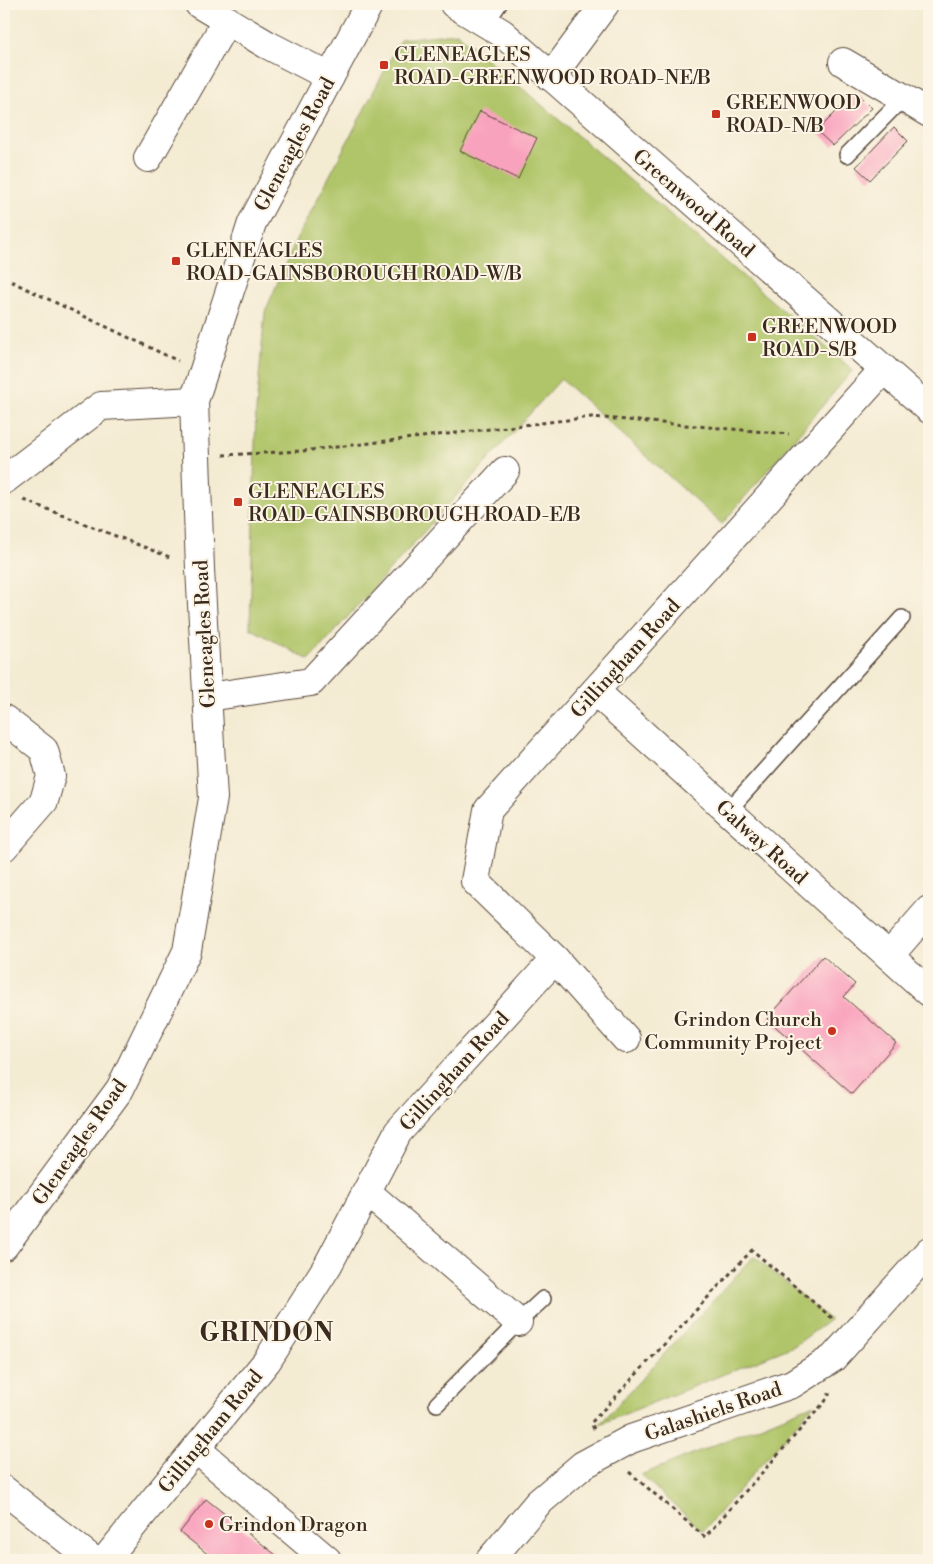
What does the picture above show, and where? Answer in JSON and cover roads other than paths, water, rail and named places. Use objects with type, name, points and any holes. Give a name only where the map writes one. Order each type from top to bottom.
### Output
[{"type":"street","points":[[200,4],[266,44],[330,77]]},
{"type":"street","name":"Gleneagles Road","points":[[4,1246],[120,1089],[187,952],[213,798],[200,569],[194,401],[252,223],[369,4]]},
{"type":"street","name":"Greenwood Road","points":[[454,4],[492,14],[502,33],[929,409]]},
{"type":"street","points":[[552,77],[605,4]]},
{"type":"street","points":[[148,158],[227,20]]},
{"type":"street","points":[[843,62],[929,113]]},
{"type":"street","name":"Gillingham Road","points":[[626,1039],[555,959],[475,881],[488,810],[884,369]]},
{"type":"street","points":[[13,490],[101,406],[194,401]]},
{"type":"street","points":[[208,697],[312,682],[505,471]]},
{"type":"street","name":"Galway Road","points":[[595,691],[929,992]]},
{"type":"street","points":[[4,720],[44,750],[51,776],[44,801],[4,847]]},
{"type":"street","points":[[889,956],[929,910]]},
{"type":"street","name":"Gillingham Road","points":[[105,1560],[267,1361],[328,1264],[398,1132],[555,959]]},
{"type":"street","points":[[367,1192],[518,1322]]},
{"type":"street","name":"Galashiels Road","points":[[490,1560],[538,1503],[583,1465],[631,1439],[792,1384],[833,1358],[929,1251]]},
{"type":"street","points":[[196,1449],[327,1560]]},
{"type":"street","points":[[4,1490],[93,1560]]},
{"type":"lane","points":[[847,155],[903,98]]},
{"type":"lane","points":[[728,811],[902,618]]},
{"type":"lane","points":[[437,1404],[543,1299]]},
{"type":"place","name":"GLENEAGLES ROAD-GREENWOOD ROAD-NE/B","points":[[384,65]]},
{"type":"place","name":"GREENWOOD ROAD-N/B","points":[[716,114]]},
{"type":"place","name":"GLENEAGLES ROAD-GAINSBOROUGH ROAD-W/B","points":[[176,261]]},
{"type":"place","name":"GREENWOOD ROAD-S/B","points":[[752,337]]},
{"type":"place","name":"GLENEAGLES ROAD-GAINSBOROUGH ROAD-E/B","points":[[238,502]]},
{"type":"place","name":"Grindon Church Community Project","points":[[832,1031]]},
{"type":"place","name":"Grindon Dragon","points":[[209,1524]]},
{"type":"district","name":"GRINDON","points":[[267,1332]]}]
